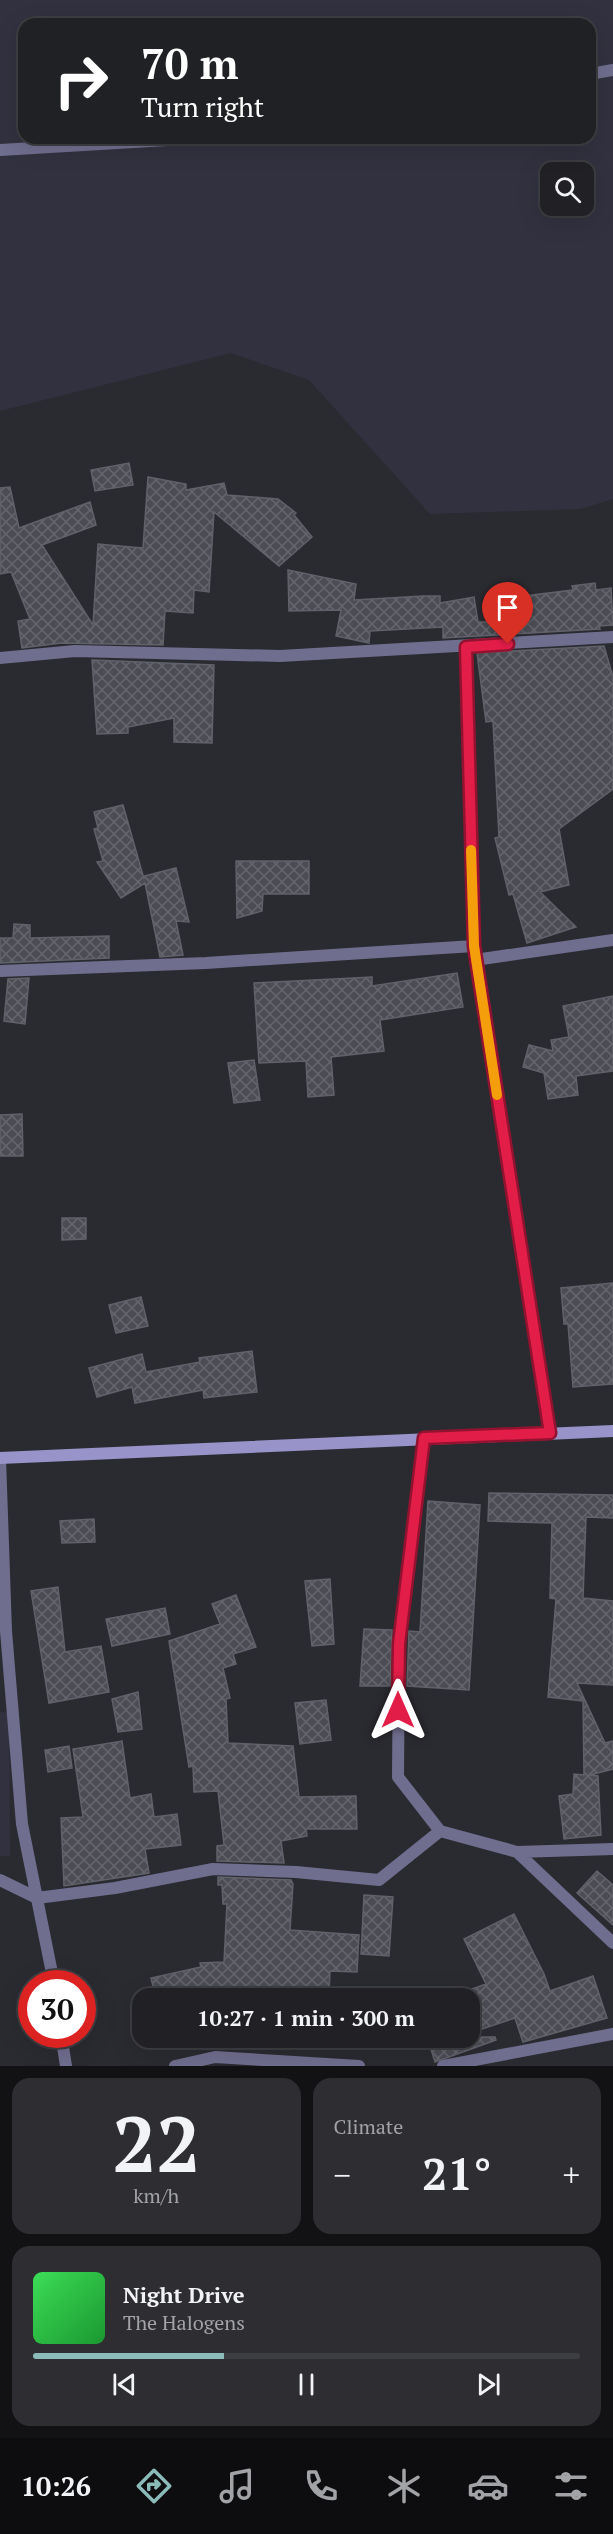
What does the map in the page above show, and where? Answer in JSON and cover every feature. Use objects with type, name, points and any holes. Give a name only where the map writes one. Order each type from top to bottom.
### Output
[{"type":"main road","points":[[0,1458],[613,1431]]},
{"type":"street","points":[[596,73],[613,70]]},
{"type":"street","points":[[0,150],[100,144]]},
{"type":"street","points":[[0,658],[75,651],[280,656],[613,637]]},
{"type":"street","points":[[466,647],[474,946],[550,1433]]},
{"type":"street","points":[[476,960],[613,940]]},
{"type":"street","points":[[0,971],[206,963],[474,946]]},
{"type":"street","points":[[424,1438],[399,1644],[398,1777],[440,1831],[517,1852],[613,1849]]},
{"type":"street","points":[[0,1458],[6,1630],[22,1824],[51,1970]]},
{"type":"street","points":[[0,1880],[37,1898],[115,1888],[213,1869],[296,1872],[380,1880],[440,1831]]},
{"type":"street","points":[[517,1852],[613,1943]]},
{"type":"street","points":[[442,2066],[613,2034]]},
{"type":"street","points":[[63,2048],[66,2066]]},
{"type":"street","points":[[175,2066],[215,2057],[359,2066]]},
{"type":"shaded area","points":[[0,0],[613,0],[613,499],[581,509],[430,514],[309,380],[231,353],[0,411]]},
{"type":"shaded area","points":[[0,1712],[9,1713],[10,1856],[0,1856]]},
{"type":"building","points":[[129,463],[133,485],[95,491],[91,470]]},
{"type":"building","points":[[148,477],[186,484],[186,490],[224,483],[227,495],[278,499],[296,513],[294,515],[312,537],[279,566],[214,512],[209,592],[194,590],[193,613],[165,611],[163,645],[61,643],[22,648],[18,621],[30,619],[11,572],[0,574],[0,488],[10,487],[19,528],[90,502],[96,525],[42,545],[93,625],[98,544],[143,548]]},
{"type":"building","points":[[288,570],[356,584],[354,600],[440,596],[440,603],[474,597],[478,622],[519,622],[516,597],[573,590],[572,586],[595,583],[596,590],[611,588],[613,625],[599,626],[600,629],[443,638],[443,627],[370,631],[369,643],[336,636],[341,610],[289,611]]},
{"type":"building","points":[[604,646],[613,677],[613,789],[559,829],[569,885],[540,892],[576,927],[527,943],[513,894],[509,895],[495,838],[499,837],[493,721],[486,722],[477,653]]},
{"type":"building","points":[[92,660],[214,665],[212,743],[174,742],[174,718],[128,727],[128,733],[97,734]]},
{"type":"building","points":[[123,805],[144,879],[144,876],[176,868],[189,922],[176,921],[183,955],[160,957],[145,883],[121,898],[97,862],[103,861],[94,829],[98,828],[94,812]]},
{"type":"building","points":[[236,861],[309,861],[309,894],[263,894],[262,911],[237,918]]},
{"type":"building","points":[[14,924],[30,925],[30,938],[109,936],[109,958],[0,963],[0,938],[13,938]]},
{"type":"building","points":[[457,973],[463,1007],[380,1020],[384,1051],[331,1057],[334,1095],[308,1097],[306,1061],[259,1063],[254,983],[372,977],[372,986]]},
{"type":"building","points":[[29,978],[25,1024],[4,1021],[8,979]]},
{"type":"building","points":[[613,996],[613,1071],[576,1076],[578,1095],[548,1099],[544,1073],[523,1067],[529,1045],[553,1051],[551,1040],[569,1037],[563,1006]]},
{"type":"building","points":[[254,1060],[260,1100],[234,1103],[228,1063]]},
{"type":"building","points":[[22,1114],[23,1156],[0,1156],[0,1115]]},
{"type":"building","points":[[62,1218],[86,1218],[86,1239],[62,1240]]},
{"type":"building","points":[[613,1283],[613,1384],[573,1387],[568,1324],[564,1324],[561,1288]]},
{"type":"building","points":[[141,1297],[148,1326],[116,1333],[109,1305]]},
{"type":"building","points":[[252,1351],[257,1392],[204,1398],[203,1390],[135,1403],[132,1387],[97,1397],[89,1368],[142,1354],[146,1372],[200,1362],[199,1358]]},
{"type":"building","points":[[489,1493],[613,1495],[613,1518],[586,1517],[583,1598],[613,1601],[613,1685],[577,1683],[605,1743],[613,1741],[613,1769],[590,1775],[598,1776],[601,1835],[564,1839],[559,1796],[573,1794],[574,1774],[584,1775],[583,1701],[548,1697],[556,1599],[550,1598],[552,1523],[488,1521]]},
{"type":"building","points":[[428,1501],[480,1505],[469,1690],[407,1686],[409,1631],[420,1632]]},
{"type":"building","points":[[94,1519],[95,1542],[62,1543],[60,1521]]},
{"type":"building","points":[[330,1579],[334,1644],[312,1646],[305,1581]]},
{"type":"building","points":[[58,1587],[65,1652],[101,1646],[109,1692],[49,1703],[31,1591]]},
{"type":"building","points":[[236,1595],[256,1647],[233,1654],[236,1664],[223,1668],[230,1698],[226,1699],[228,1743],[293,1746],[299,1797],[356,1796],[357,1829],[306,1829],[307,1836],[281,1841],[284,1863],[217,1861],[217,1846],[224,1845],[218,1791],[194,1792],[193,1766],[189,1767],[169,1641],[220,1624],[212,1604]]},
{"type":"building","points":[[165,1608],[170,1634],[112,1646],[106,1619]]},
{"type":"building","points":[[364,1629],[392,1630],[390,1686],[360,1686]]},
{"type":"building","points":[[138,1692],[142,1729],[118,1732],[112,1699]]},
{"type":"building","points":[[326,1700],[331,1740],[300,1744],[295,1703]]},
{"type":"building","points":[[122,1741],[130,1798],[151,1794],[154,1817],[177,1814],[181,1845],[145,1849],[149,1873],[64,1886],[61,1818],[83,1817],[73,1749]]},
{"type":"building","points":[[69,1746],[72,1768],[48,1772],[45,1750]]},
{"type":"building","points":[[597,1871],[613,1885],[613,1925],[577,1893]]},
{"type":"building","points":[[218,1877],[291,1880],[293,1884],[290,1930],[359,1935],[357,1972],[330,1971],[329,1988],[154,1988],[151,1978],[201,1967],[200,1963],[224,1962],[227,1904],[223,1904],[222,1885],[218,1885]]},
{"type":"building","points":[[364,1895],[393,1897],[389,1956],[361,1954]]},
{"type":"building","points":[[514,1914],[550,1991],[593,1976],[607,2018],[523,2042],[515,2018],[480,2030],[480,1988],[475,1988],[486,1984],[464,1939]]},
{"type":"building","points":[[480,2037],[495,2037],[496,2040],[480,2046]]},
{"type":"building","points":[[431,2048],[474,2048],[435,2062]]},
{"type":"slow traffic","points":[[471,850],[474,946],[497,1095]]},
{"type":"route","points":[[398,1710],[399,1644],[424,1438],[550,1433],[474,946],[466,647],[508,644]]}]
